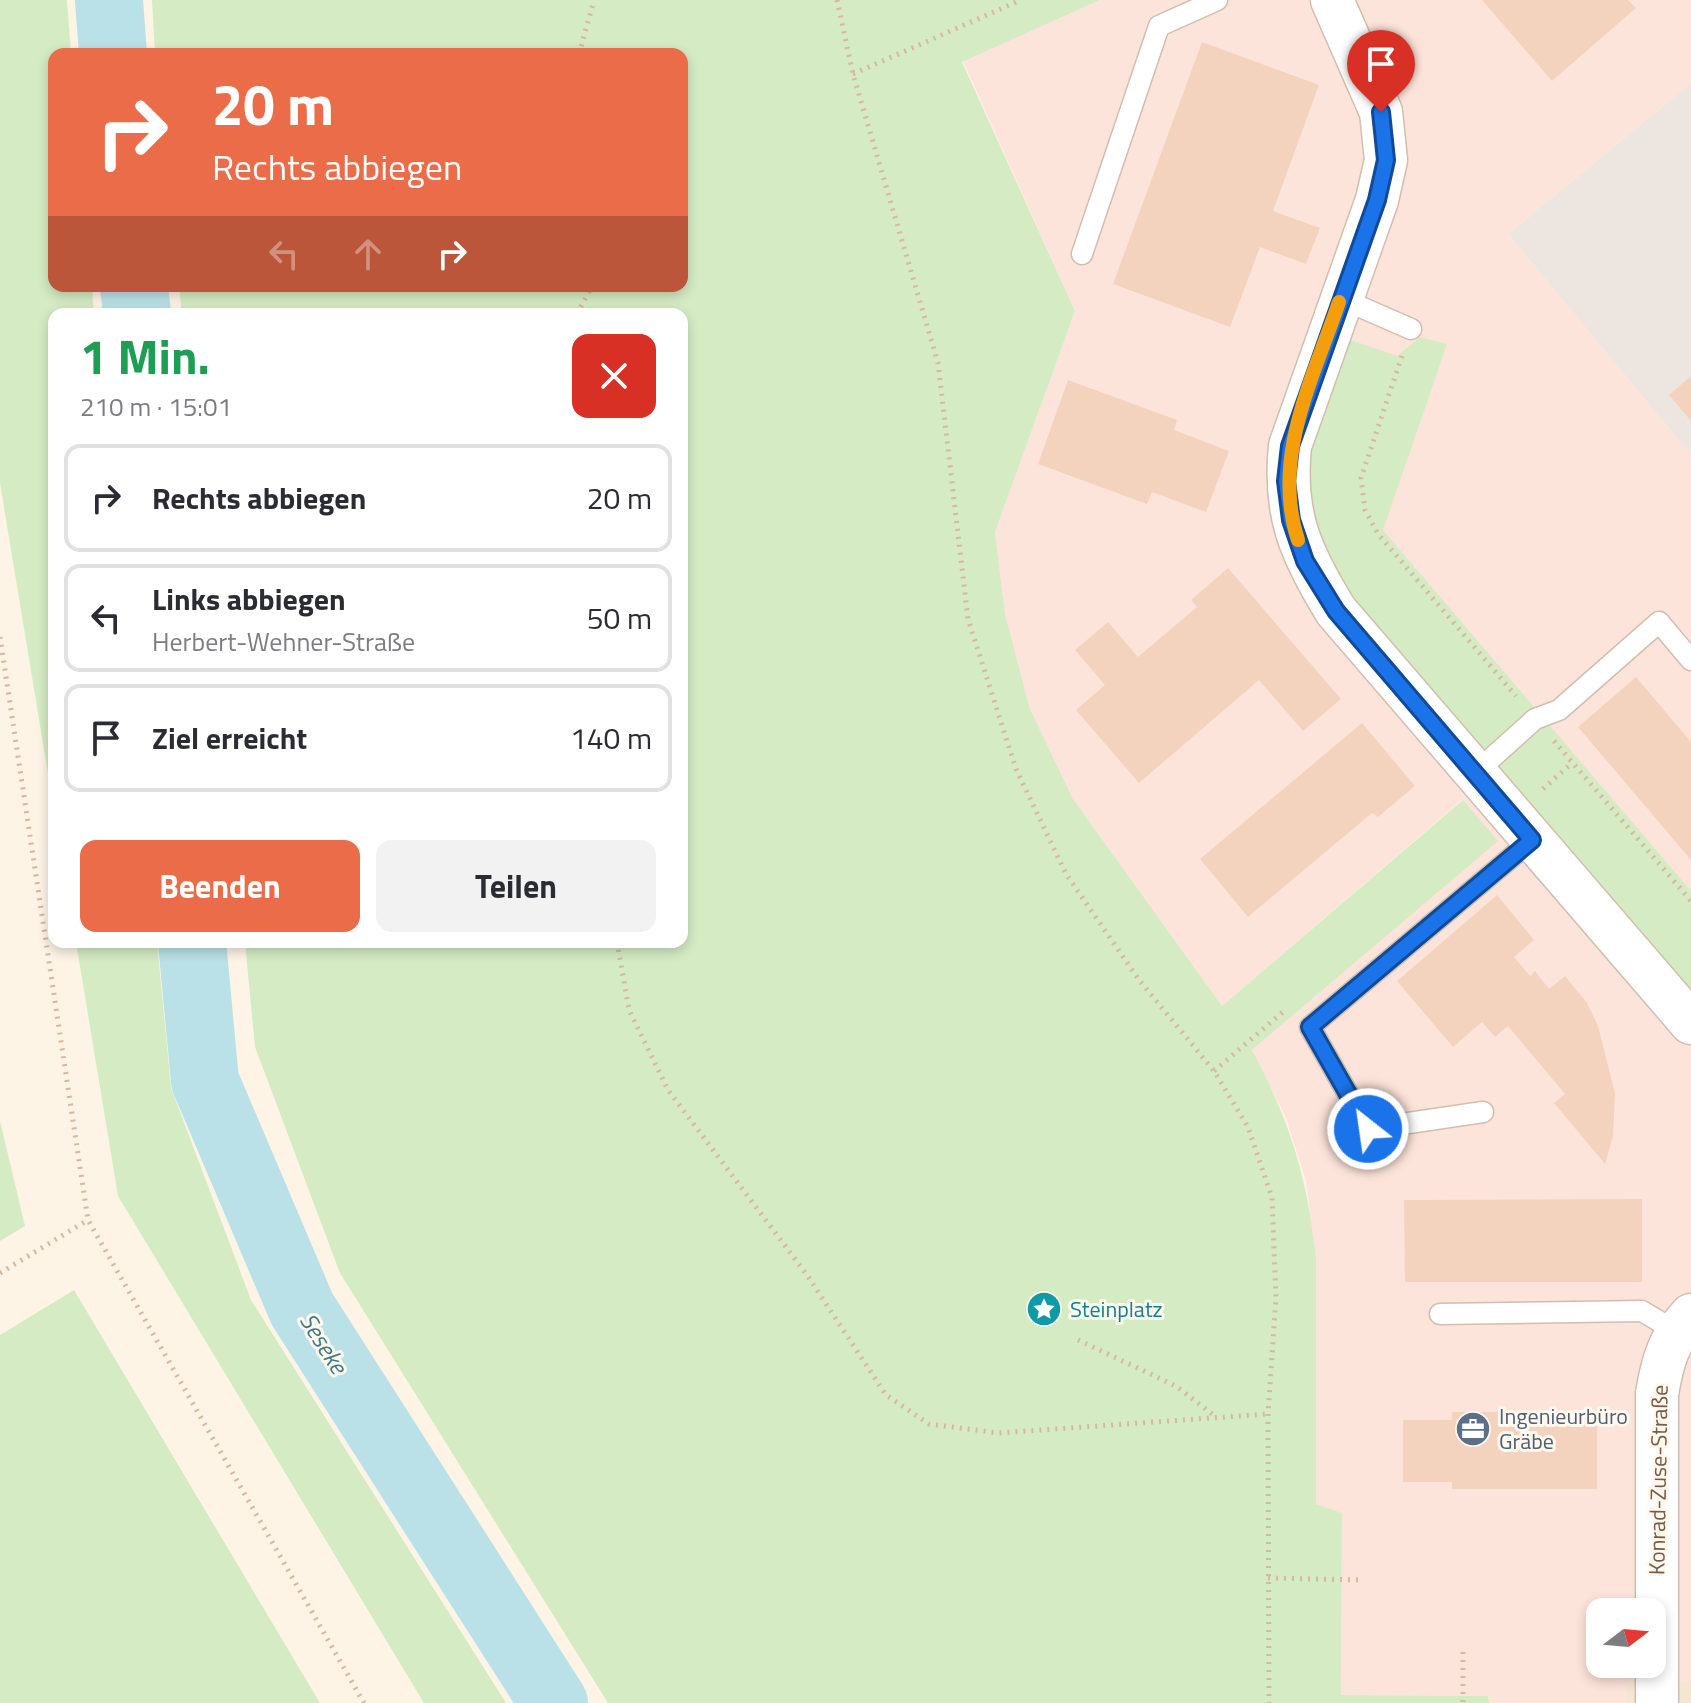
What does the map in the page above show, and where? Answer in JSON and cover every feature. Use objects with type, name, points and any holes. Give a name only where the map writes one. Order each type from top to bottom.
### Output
[{"type":"street","points":[[1332,0],[1381,112],[1386,160],[1377,200],[1290,446],[1286,481],[1291,520],[1305,561],[1336,611],[1691,1023]]},
{"type":"street","name":"Konrad-Zuse-Straße","points":[[1657,1703],[1657,1394],[1662,1359],[1684,1323]]},
{"type":"lane","points":[[1082,254],[1159,26],[1217,0]]},
{"type":"lane","points":[[1340,298],[1411,329]]},
{"type":"lane","points":[[1475,773],[1535,719],[1559,710],[1659,622],[1691,660]]},
{"type":"lane","points":[[1483,1112],[1368,1129],[1310,1027],[1532,840]]},
{"type":"lane","points":[[1440,1314],[1642,1311],[1684,1323]]},
{"type":"path","points":[[581,48],[594,0]]},
{"type":"path","points":[[837,0],[853,74],[938,363],[968,619],[1016,769],[1066,874],[1139,980],[1214,1071],[1248,1127],[1272,1198],[1276,1298],[1268,1414],[1269,1703]]},
{"type":"path","points":[[853,74],[1021,0]]},
{"type":"path","points":[[1411,329],[1361,478],[1365,510],[1378,534],[1691,901]]},
{"type":"path","points":[[0,637],[88,1220],[364,1703]]},
{"type":"path","points":[[618,948],[629,1010],[668,1090],[807,1275],[886,1395],[929,1424],[998,1433],[1268,1414]]},
{"type":"path","points":[[0,1273],[88,1220]]},
{"type":"path","points":[[1078,1340],[1176,1386],[1217,1418]]},
{"type":"path","points":[[1268,1578],[1363,1580]]},
{"type":"path","points":[[1463,1652],[1463,1703]]},
{"type":"shaded area","points":[[1100,0],[1691,0],[1691,83],[1508,234],[1691,455],[1691,1681],[1627,1685],[1626,1703],[1489,1703],[1488,1696],[1341,1695],[1342,1513],[1316,1505],[1316,1259],[1306,1181],[1286,1118],[1252,1050],[1497,841],[1462,800],[1222,1006],[1073,799],[1030,709],[1005,614],[995,532],[1075,311],[963,61]]},
{"type":"shaded area","points":[[1691,83],[1691,455],[1508,234]]},
{"type":"shaded area","points":[[1691,1681],[1691,1703],[1626,1703],[1626,1685]]},
{"type":"green space","points":[[0,0],[67,0],[71,48],[48,48],[48,292],[92,292],[94,308],[48,308],[48,774],[0,483]]},
{"type":"green space","points":[[152,0],[1100,0],[962,62],[1075,311],[995,532],[1005,614],[1030,709],[1073,799],[1222,1006],[1463,800],[1498,841],[1252,1050],[1287,1126],[1302,1176],[1313,1230],[1316,1259],[1316,1504],[1342,1513],[1341,1695],[1488,1696],[1489,1703],[608,1703],[340,1273],[255,1047],[246,948],[688,948],[688,308],[181,308],[180,292],[688,292],[688,48],[155,48]]},
{"type":"green space","points":[[1420,337],[1447,344],[1383,530],[1691,891],[1691,996],[1348,594],[1317,534],[1309,509],[1308,459],[1320,410],[1348,339],[1397,356]]},
{"type":"green space","points":[[77,948],[158,948],[171,1088],[251,1300],[506,1703],[424,1703],[118,1196]]},
{"type":"green space","points":[[0,1121],[25,1226],[0,1241]]},
{"type":"green space","points":[[74,1290],[320,1703],[0,1703],[0,1335]]},
{"type":"building","points":[[1482,0],[1628,0],[1636,8],[1552,81]]},
{"type":"building","points":[[1202,42],[1319,85],[1273,211],[1320,228],[1306,264],[1260,247],[1230,327],[1113,284]]},
{"type":"building","points":[[1691,376],[1691,421],[1669,395]]},
{"type":"building","points":[[1068,380],[1177,420],[1174,430],[1229,451],[1206,512],[1152,492],[1147,504],[1038,464]]},
{"type":"building","points":[[1228,568],[1341,699],[1303,731],[1259,680],[1139,783],[1076,710],[1105,685],[1075,650],[1108,622],[1138,657],[1197,607],[1191,600]]},
{"type":"building","points":[[1636,677],[1691,742],[1691,860],[1578,727]]},
{"type":"building","points":[[1362,723],[1415,786],[1378,817],[1372,813],[1248,917],[1200,859]]},
{"type":"building","points":[[1497,895],[1534,940],[1514,957],[1530,976],[1535,971],[1549,989],[1565,976],[1587,1003],[1598,1026],[1615,1094],[1613,1136],[1605,1164],[1554,1103],[1565,1094],[1508,1026],[1495,1037],[1482,1022],[1453,1047],[1397,981]]},
{"type":"building","points":[[1642,1199],[1642,1282],[1405,1282],[1404,1200]]},
{"type":"building","points":[[1452,1412],[1597,1412],[1597,1489],[1452,1489],[1452,1482],[1403,1482],[1403,1420],[1452,1420]]},
{"type":"waterway","name":"Seseke","points":[[109,0],[113,48]]},
{"type":"waterway","name":"Seseke","points":[[135,292],[136,308]]},
{"type":"waterway","name":"Seseke","points":[[193,948],[205,1081],[302,1309],[554,1703]]},
{"type":"slow traffic","points":[[1298,540],[1291,520],[1286,481],[1290,446],[1339,302]]},
{"type":"place","name":"Steinplatz","points":[[1044,1309]]},
{"type":"place","name":"Ingenieurbüro Gräbe","points":[[1473,1429]]},
{"type":"route","points":[[1368,1129],[1310,1027],[1532,840],[1336,611],[1305,561],[1291,520],[1286,481],[1290,446],[1377,200],[1386,160],[1381,112]]}]
